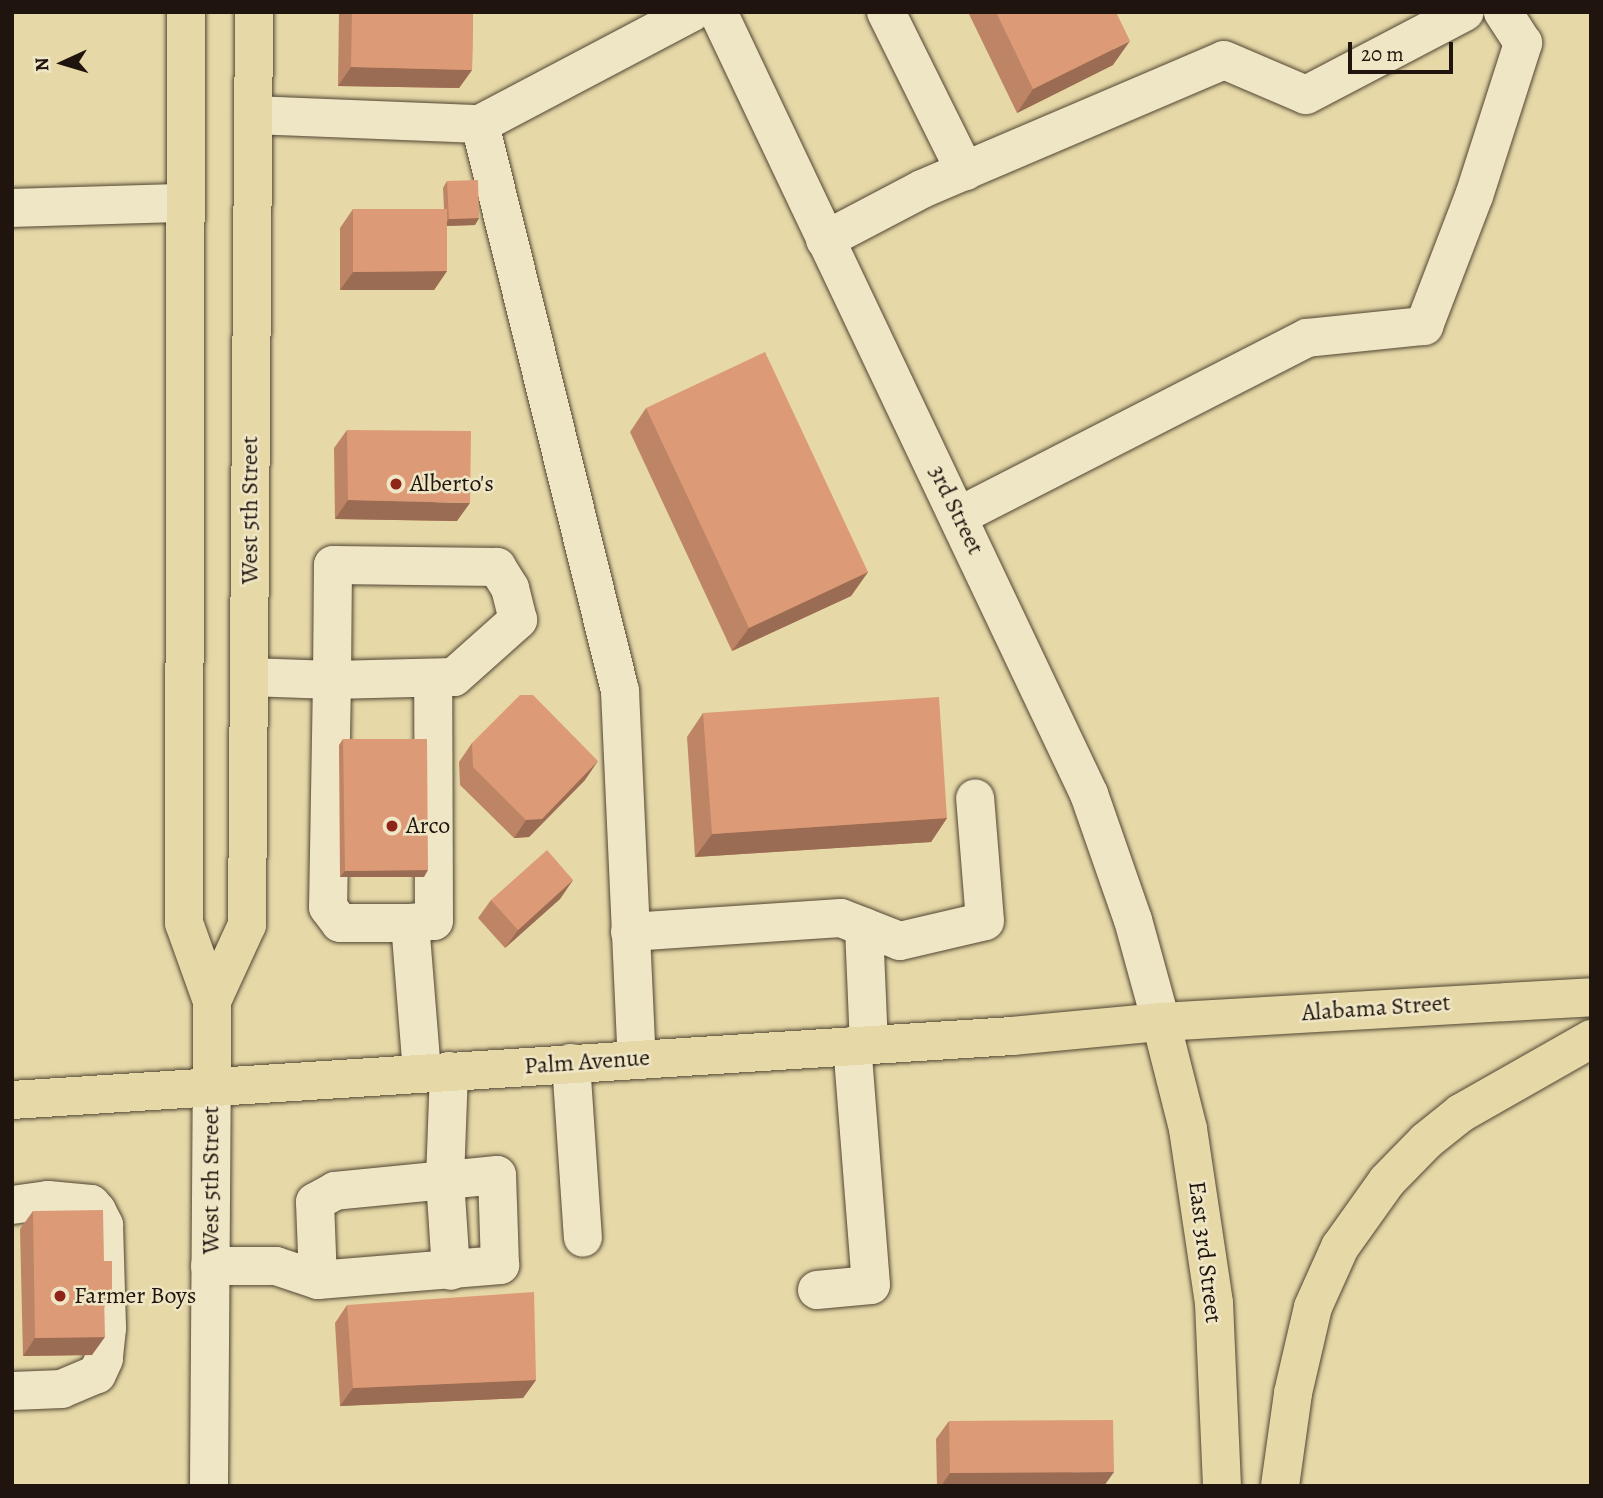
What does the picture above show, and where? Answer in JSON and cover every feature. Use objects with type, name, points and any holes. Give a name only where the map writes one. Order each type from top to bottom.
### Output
[{"type":"main road","name":"West 5th Street","points":[[186,12],[184,923],[212,1001],[212,1086]]},
{"type":"main road","name":"West 5th Street","points":[[212,1001],[247,925],[254,12]]},
{"type":"main road","name":"Alabama Street","points":[[1161,1022],[1591,997]]},
{"type":"main road","name":"Palm Avenue","points":[[12,1100],[861,1045],[1161,1022]]},
{"type":"main road","name":"East 3rd Street","points":[[1161,1022],[1188,1129],[1214,1303],[1223,1486]]},
{"type":"main road","points":[[1280,1486],[1293,1393],[1313,1307],[1340,1247],[1387,1181],[1426,1141],[1461,1113],[1591,1039]]},
{"type":"street","points":[[253,116],[480,124],[692,12]]},
{"type":"street","name":"3rd Street","points":[[718,12],[1089,794],[1133,920],[1161,1022]]},
{"type":"street","points":[[887,12],[965,172]]},
{"type":"street","points":[[824,240],[965,172],[1224,60],[1306,95],[1465,12]]},
{"type":"street","points":[[959,516],[1307,338],[1424,326],[1474,197],[1523,43],[1503,12]]},
{"type":"street","points":[[480,124],[620,691],[637,1059]]},
{"type":"street","points":[[12,208],[185,203]]},
{"type":"street","points":[[249,677],[332,680],[454,677],[517,620],[510,588],[497,567],[333,565],[332,680],[328,907],[340,923],[434,921],[433,678]]},
{"type":"street","points":[[630,932],[841,918],[900,941],[985,921],[975,798]]},
{"type":"street","points":[[410,923],[436,1072],[451,1271]]},
{"type":"street","points":[[817,1290],[871,1285],[861,1045],[864,927]]},
{"type":"street","points":[[571,1063],[583,1238]]},
{"type":"street","name":"West 5th Street","points":[[209,1486],[212,1086]]},
{"type":"street","points":[[210,1266],[276,1266],[317,1279],[451,1271],[500,1265],[497,1175],[335,1191],[315,1202],[317,1279]]},
{"type":"street","points":[[12,1205],[48,1200],[91,1204],[104,1225],[107,1328],[104,1359],[97,1374],[62,1389],[12,1391]]},
{"type":"building","points":[[352,12],[473,12],[472,70],[351,67]]},
{"type":"building","points":[[996,12],[1116,12],[1130,41],[1033,89]]},
{"type":"building","points":[[478,180],[479,218],[449,219],[447,181]]},
{"type":"building","points":[[353,209],[447,209],[447,271],[353,272]]},
{"type":"building","points":[[765,352],[868,572],[749,628],[646,408]]},
{"type":"building","name":"Alberto's","points":[[347,430],[471,431],[470,503],[348,500]]},
{"type":"building","points":[[520,695],[533,695],[598,761],[542,819],[526,820],[473,767],[472,743]]},
{"type":"building","points":[[939,697],[947,818],[712,834],[703,713]]},
{"type":"building","points":[[343,739],[427,739],[428,870],[345,871]]},
{"type":"building","points":[[547,850],[573,880],[518,930],[491,900]]},
{"type":"building","name":"Farmer Boys","points":[[103,1210],[104,1261],[112,1261],[112,1295],[104,1295],[105,1337],[35,1338],[33,1211]]},
{"type":"building","points":[[534,1292],[536,1380],[353,1388],[347,1305]]},
{"type":"building","points":[[1113,1420],[1114,1472],[950,1473],[949,1421]]},
{"type":"place","name":"Alberto's","points":[[396,484]]},
{"type":"place","name":"Arco","points":[[392,826]]},
{"type":"place","name":"Farmer Boys","points":[[60,1296]]}]
